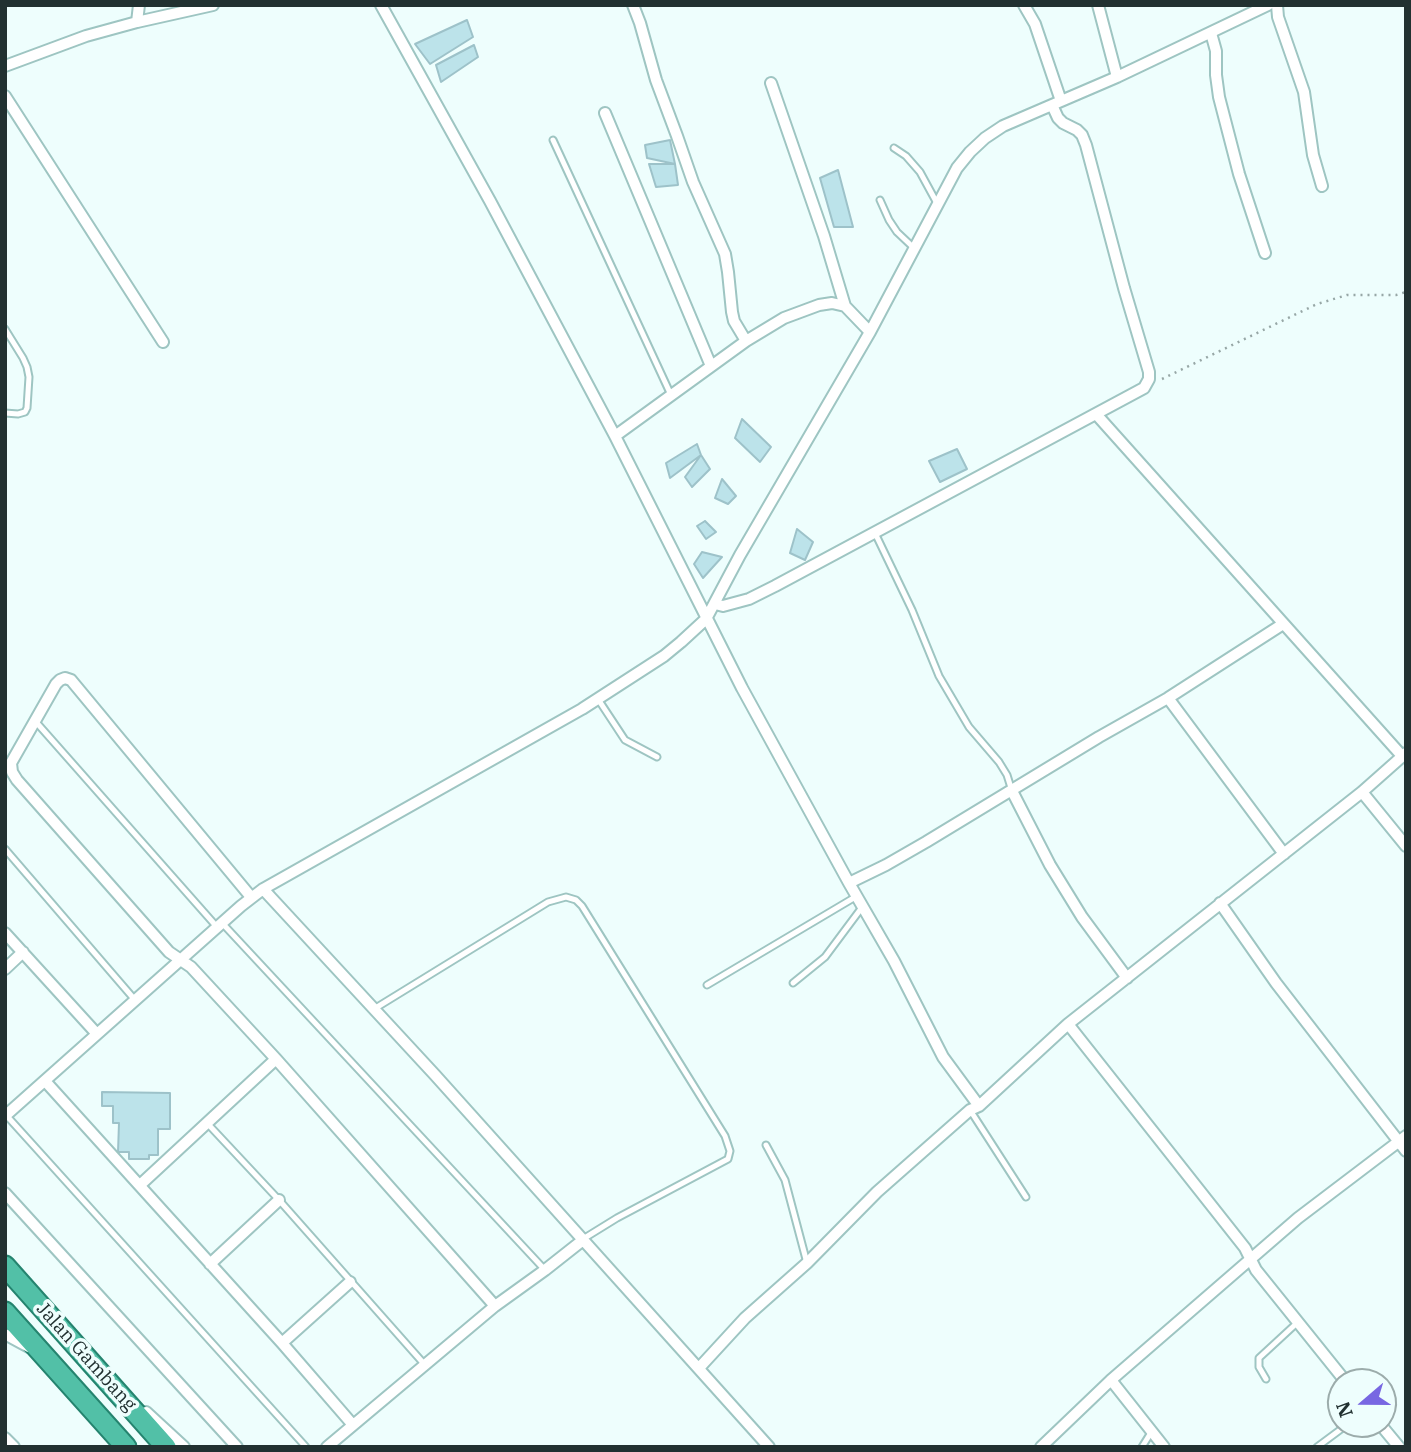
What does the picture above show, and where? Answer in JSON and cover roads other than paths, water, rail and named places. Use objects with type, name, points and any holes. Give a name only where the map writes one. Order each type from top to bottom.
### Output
[{"type":"highway","name":"Jalan Gambang","points":[[5,1266],[166,1447]]},
{"type":"highway","name":"Jalan Gambang","points":[[5,1312],[126,1447]]},
{"type":"highway","points":[[99,1371],[158,1447]]},
{"type":"street","points":[[137,22],[138,5]]},
{"type":"street","points":[[5,66],[86,36],[213,5]]},
{"type":"street","points":[[381,5],[490,201],[615,436],[742,688],[894,961],[943,1057],[975,1108]]},
{"type":"street","points":[[633,5],[656,80],[693,182],[725,254],[734,321],[746,341]]},
{"type":"street","points":[[715,604],[723,606],[750,599],[1096,414],[1143,388],[1149,379],[1086,145],[1077,130],[1058,118],[1035,23],[1024,5]]},
{"type":"street","points":[[1098,5],[1117,77]]},
{"type":"street","points":[[6,1116],[251,897],[598,699],[664,656],[706,619],[740,555],[870,332],[957,168],[970,152],[1003,126],[1117,77],[1268,5]]},
{"type":"street","points":[[1277,5],[1278,17],[1304,92],[1313,155],[1322,186]]},
{"type":"street","points":[[1210,33],[1216,51],[1219,97],[1239,174],[1265,253]]},
{"type":"street","points":[[771,83],[824,236],[845,306],[870,332]]},
{"type":"street","points":[[5,96],[163,342]]},
{"type":"street","points":[[605,113],[711,366]]},
{"type":"street","points":[[615,436],[746,341],[784,317],[818,305],[832,303],[845,306]]},
{"type":"street","points":[[699,1368],[745,1318],[807,1262],[877,1192],[1068,1024],[1362,792],[1404,755],[1096,414]]},
{"type":"street","points":[[849,883],[926,842],[1168,698],[1283,624]]},
{"type":"street","points":[[251,897],[71,680],[60,680],[11,763],[17,780],[170,952],[191,967],[276,1059],[495,1306]]},
{"type":"street","points":[[1168,698],[1284,853]]},
{"type":"street","points":[[1012,791],[1050,865],[1082,917],[1127,978]]},
{"type":"street","points":[[1362,792],[1406,846]]},
{"type":"street","points":[[263,889],[769,1447]]},
{"type":"street","points":[[1220,903],[1269,975],[1402,1138],[1406,1151]]},
{"type":"street","points":[[5,933],[97,1034]]},
{"type":"street","points":[[5,969],[23,952]]},
{"type":"street","points":[[1068,1024],[1245,1248],[1256,1270],[1335,1368]]},
{"type":"street","points":[[140,1185],[276,1059]]},
{"type":"street","points":[[45,1081],[353,1425]]},
{"type":"street","points":[[1041,1447],[1111,1380],[1298,1218],[1402,1138]]},
{"type":"street","points":[[5,1193],[237,1447]]},
{"type":"street","points":[[210,1264],[279,1200]]},
{"type":"street","points":[[327,1447],[495,1306],[583,1240]]},
{"type":"street","points":[[282,1343],[350,1282]]},
{"type":"street","points":[[5,1334],[48,1360]]},
{"type":"street","points":[[99,1371],[184,1447]]},
{"type":"street","points":[[1111,1380],[1164,1447]]},
{"type":"street","points":[[5,1438],[13,1447]]},
{"type":"lane","points":[[553,140],[671,395]]},
{"type":"lane","points":[[894,148],[906,156],[920,172],[938,205]]},
{"type":"lane","points":[[880,200],[897,232],[915,248]]},
{"type":"lane","points":[[5,329],[23,358],[29,377],[25,412],[5,413]]},
{"type":"lane","points":[[875,532],[912,610],[939,676],[969,727],[999,762],[1012,791]]},
{"type":"lane","points":[[598,699],[625,740],[657,757]]},
{"type":"lane","points":[[35,720],[219,925],[545,1270]]},
{"type":"lane","points":[[5,849],[135,1000]]},
{"type":"lane","points":[[374,1009],[548,901],[566,897],[576,900],[582,906],[725,1136],[730,1150],[728,1159],[617,1218],[583,1240]]},
{"type":"lane","points":[[793,983],[825,957],[860,901]]},
{"type":"lane","points":[[707,985],[860,901]]},
{"type":"lane","points":[[975,1108],[1026,1197]]},
{"type":"lane","points":[[6,1116],[306,1447]]},
{"type":"lane","points":[[207,1123],[425,1365]]},
{"type":"lane","points":[[766,1146],[785,1180],[807,1262]]},
{"type":"lane","points":[[1266,1379],[1259,1367],[1259,1358],[1298,1322]]},
{"type":"lane","points":[[1142,1447],[1152,1431]]}]
